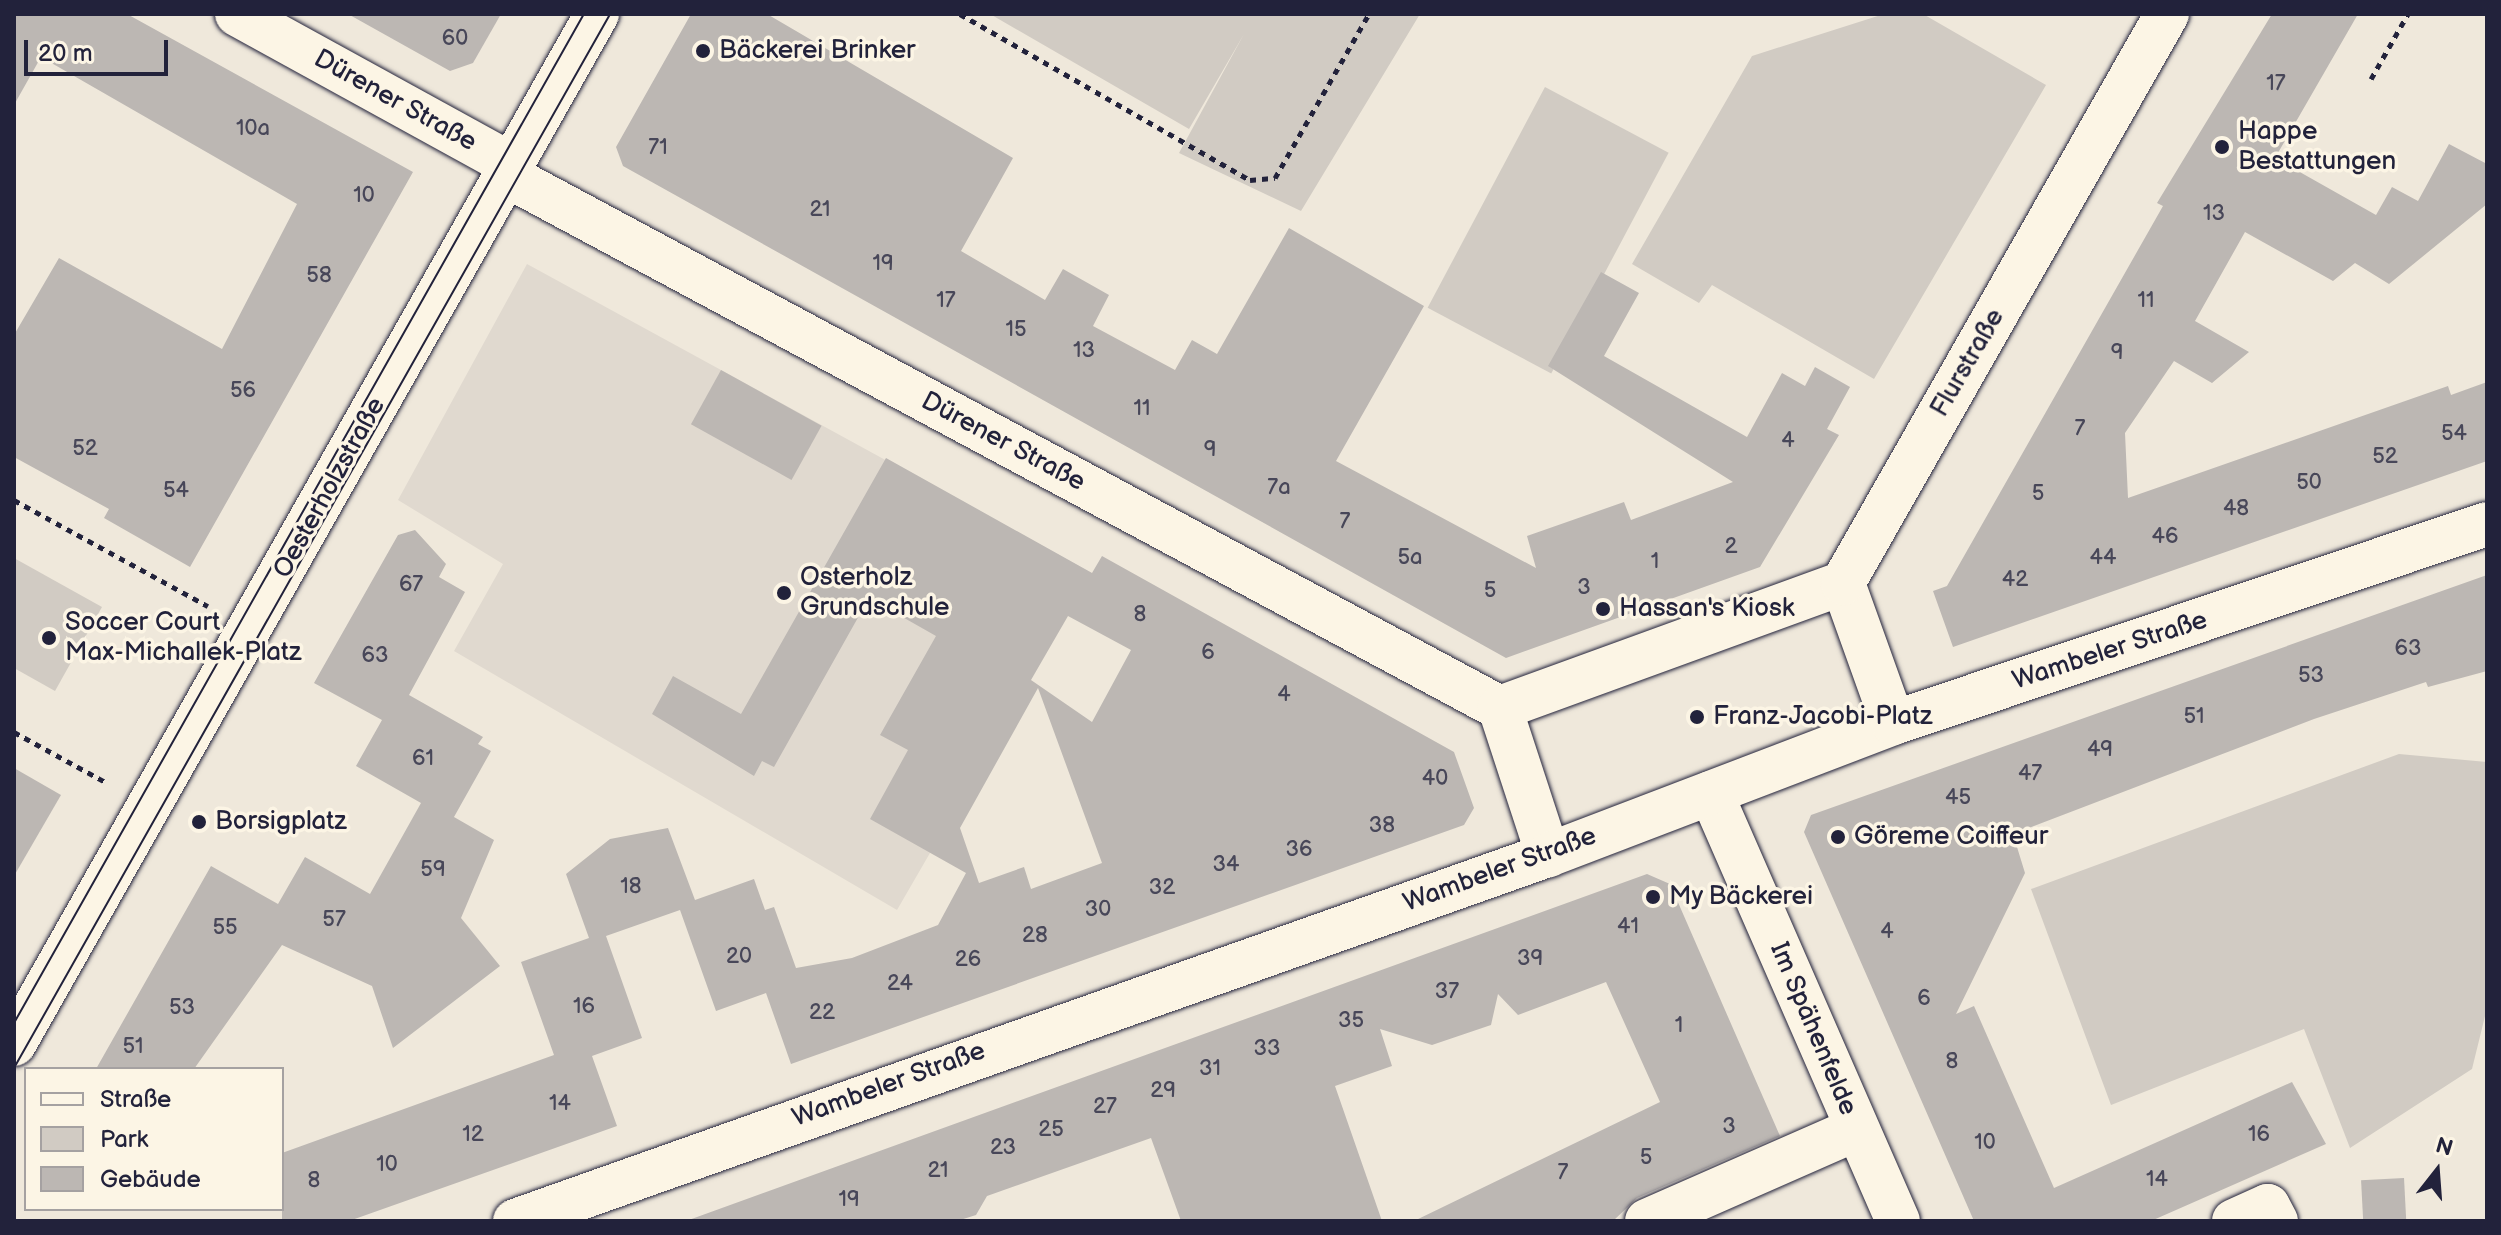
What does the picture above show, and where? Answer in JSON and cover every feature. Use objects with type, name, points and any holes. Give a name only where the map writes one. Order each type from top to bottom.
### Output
[{"type":"street","name":"Dürener Straße","points":[[237,14],[509,170],[1500,708]]},
{"type":"street","name":"Oesterholzstraße","points":[[14,1044],[597,14]]},
{"type":"street","name":"Flurstraße","points":[[1843,583],[2167,14]]},
{"type":"street","name":"Wambeler Straße","points":[[515,1221],[1548,855],[1893,723],[2487,524]]},
{"type":"street","points":[[1548,855],[1500,708],[1843,583],[1893,723]]},
{"type":"street","name":"Im Spähenfelde","points":[[1711,793],[1898,1221]]},
{"type":"street","points":[[1647,1221],[1857,1129]]},
{"type":"street","points":[[2234,1221],[2268,1206],[2276,1221]]},
{"type":"path","points":[[960,14],[1250,180],[1275,178],[1369,14]]},
{"type":"path","points":[[2371,79],[2408,14]]},
{"type":"path","points":[[14,500],[251,629]]},
{"type":"path","points":[[14,732],[150,806]]},
{"type":"shaded area","name":"Osterholz Grundschule","points":[[527,264],[1092,573],[897,910],[454,651],[503,564],[398,500]]},
{"type":"green space","points":[[990,14],[1420,14],[1301,211],[1179,153],[1244,34],[1189,129]]},
{"type":"green space","points":[[1884,14],[1923,14],[2046,85],[1874,379],[1712,285],[1699,303],[1632,264],[1752,56]]},
{"type":"green space","points":[[1545,87],[1669,153],[1551,373],[1428,308]]},
{"type":"green space","name":"Soccer Court Max-Michallek-Platz","points":[[14,558],[102,607],[55,691],[14,668]]},
{"type":"green space","points":[[2399,754],[2487,762],[2487,1008],[2472,1069],[2350,1148],[2304,1029],[2111,1105],[2031,889]]},
{"type":"building","points":[[14,14],[127,14],[413,172],[190,567],[104,518],[109,509],[14,457],[14,335],[59,258],[222,349],[297,204],[41,57],[14,105]]},
{"type":"building","points":[[348,14],[501,14],[473,63],[450,71]]},
{"type":"building","points":[[691,14],[767,14],[1013,158],[961,251],[1045,300],[1063,269],[1109,295],[1093,326],[1175,370],[1192,340],[1217,354],[1289,228],[1424,306],[1336,461],[1536,568],[1527,536],[1624,502],[1631,520],[1733,482],[1548,366],[1601,272],[1639,293],[1604,356],[1747,437],[1782,373],[1805,386],[1815,367],[1850,387],[1827,429],[1839,435],[1760,567],[1506,658],[623,166],[616,147]]},
{"type":"building","points":[[2272,14],[2358,14],[2275,158],[2376,215],[2392,187],[2418,201],[2449,144],[2487,164],[2487,204],[2389,284],[2355,263],[2333,281],[2245,232],[2195,321],[2249,352],[2212,383],[2174,361],[2125,433],[2128,498],[2448,386],[2451,395],[2487,382],[2487,461],[1953,647],[1933,591],[1947,586],[2163,206],[2157,203]]},
{"type":"building","points":[[721,370],[822,426],[792,480],[691,424]]},
{"type":"building","points":[[886,458],[1092,573],[1102,556],[1454,752],[1474,808],[1464,825],[791,1064],[766,993],[716,1011],[680,910],[606,936],[642,1038],[592,1056],[617,1126],[349,1221],[282,1221],[284,1152],[554,1055],[521,962],[589,938],[566,874],[610,839],[668,828],[695,900],[754,879],[765,910],[774,907],[796,968],[852,958],[938,925],[966,873],[870,819],[908,750],[880,735],[936,636],[869,598],[774,767],[762,761],[754,776],[652,714],[673,676],[741,714]],"holes":[[[1068,616],[1131,650],[1092,722],[1031,680]],[[1038,688],[1102,863],[1031,889],[1024,867],[979,883],[960,828]]]},
{"type":"building","points":[[415,530],[446,564],[439,577],[465,592],[409,695],[483,737],[478,744],[491,751],[454,817],[494,840],[461,918],[500,966],[393,1048],[372,986],[282,945],[195,1067],[97,1067],[211,866],[278,904],[305,857],[370,894],[421,803],[356,766],[382,720],[314,683],[398,535]]},
{"type":"building","points":[[2487,575],[2487,671],[2428,687],[2426,682],[2314,719],[2013,834],[2025,873],[1956,1014],[1974,1006],[2054,1188],[2292,1082],[2326,1144],[2151,1221],[1974,1221],[1804,832],[1811,815]]},
{"type":"building","points":[[14,768],[61,795],[14,876]]},
{"type":"building","points":[[1647,874],[1670,884],[1780,1136],[1637,1198],[1613,1221],[1414,1221],[1660,1102],[1606,982],[1518,1015],[1498,994],[1491,1025],[1432,1045],[1380,1029],[1392,1066],[1335,1086],[1382,1221],[1181,1221],[1151,1138],[987,1196],[976,1215],[957,1221],[686,1221]]},
{"type":"building","points":[[2404,1178],[2406,1221],[2363,1221],[2361,1180]]},
{"type":"tram line","points":[[14,1023],[584,14]]},
{"type":"tram line","points":[[14,1068],[610,14]]},
{"type":"place","name":"Bäckerei Brinker","points":[[703,51]]},
{"type":"place","name":"Happe Bestattungen","points":[[2222,147]]},
{"type":"place","name":"Osterholz Grundschule","points":[[784,593]]},
{"type":"place","name":"Hassan's Kiosk","points":[[1603,609]]},
{"type":"place","name":"Soccer Court Max-Michallek-Platz","points":[[49,638]]},
{"type":"place","name":"Franz-Jacobi-Platz","points":[[1697,717]]},
{"type":"place","name":"Borsigplatz","points":[[199,822]]},
{"type":"place","name":"Göreme Coiffeur","points":[[1838,837]]},
{"type":"place","name":"My Bäckerei","points":[[1653,897]]}]
